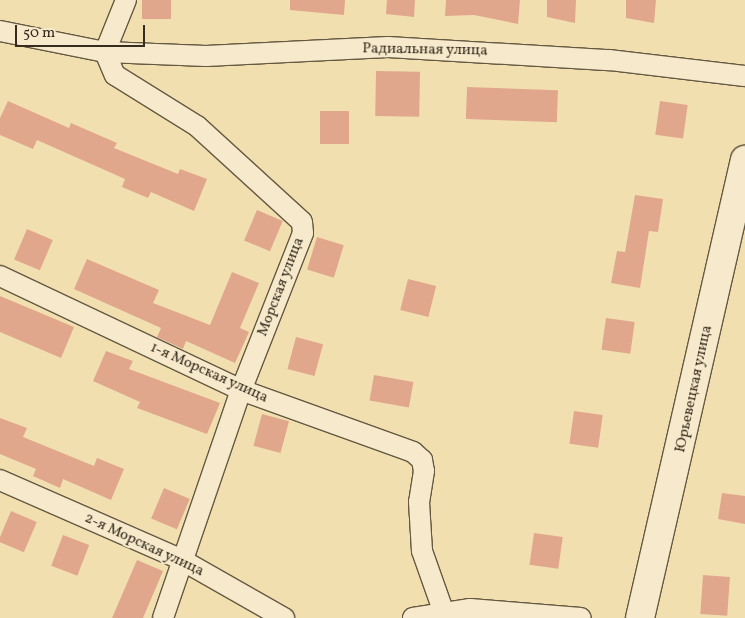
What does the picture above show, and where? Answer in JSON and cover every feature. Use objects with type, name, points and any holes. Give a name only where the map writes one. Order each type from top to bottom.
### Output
[{"type":"main road","name":"Юрьевецкая улица","points":[[640,618],[743,174]]},
{"type":"street","points":[[0,32],[105,52],[126,0]]},
{"type":"street","name":"Радиальная улица","points":[[105,52],[206,56],[388,47],[610,60],[745,76]]},
{"type":"street","name":"Морская улица","points":[[105,52],[115,74],[197,126],[302,222],[302,233],[241,390],[180,559],[164,618]]},
{"type":"street","name":"1-я Морская улица","points":[[0,276],[241,390],[413,452],[422,460],[422,550],[444,613]]},
{"type":"street","name":"2-я Морская улица","points":[[0,480],[180,559],[284,618]]},
{"type":"street","points":[[413,618],[470,609],[581,618]]},
{"type":"building","points":[[142,0],[171,0],[171,19],[142,19]]},
{"type":"building","points":[[290,0],[345,0],[344,15],[290,10]]},
{"type":"building","points":[[387,0],[415,0],[414,17],[386,14]]},
{"type":"building","points":[[446,0],[520,0],[518,24],[474,15],[445,16]]},
{"type":"building","points":[[547,0],[576,0],[575,23],[547,17]]},
{"type":"building","points":[[626,0],[656,0],[654,23],[626,18]]},
{"type":"building","points":[[376,71],[420,72],[419,117],[375,116]]},
{"type":"building","points":[[467,87],[558,90],[557,122],[466,119]]},
{"type":"building","points":[[8,101],[69,128],[71,123],[117,143],[114,148],[178,174],[180,169],[207,179],[194,211],[151,192],[148,198],[122,187],[125,179],[37,140],[33,149],[0,135],[0,118]]},
{"type":"building","points":[[660,101],[688,105],[683,139],[655,135]]},
{"type":"building","points":[[320,111],[349,111],[349,144],[320,144]]},
{"type":"building","points":[[635,195],[663,199],[658,232],[649,231],[640,288],[611,283],[617,251],[625,252]]},
{"type":"building","points":[[257,210],[283,221],[270,251],[244,240]]},
{"type":"building","points":[[27,229],[53,240],[40,270],[14,259]]},
{"type":"building","points":[[317,237],[344,245],[334,278],[307,270]]},
{"type":"building","points":[[87,259],[159,290],[153,303],[210,325],[232,272],[259,283],[240,328],[249,332],[235,363],[186,341],[183,349],[157,337],[161,328],[74,289]]},
{"type":"building","points":[[408,279],[436,286],[428,317],[400,310]]},
{"type":"building","points":[[0,296],[74,327],[61,358],[0,332]]},
{"type":"building","points":[[606,318],[635,322],[630,354],[602,350]]},
{"type":"building","points":[[296,337],[323,344],[315,376],[287,369]]},
{"type":"building","points":[[106,351],[133,361],[129,369],[220,403],[207,434],[137,408],[140,402],[93,381]]},
{"type":"building","points":[[374,375],[413,382],[409,408],[369,401]]},
{"type":"building","points":[[574,411],[603,415],[598,448],[569,444]]},
{"type":"building","points":[[262,414],[289,421],[281,453],[253,446]]},
{"type":"building","points":[[0,418],[27,428],[23,437],[94,466],[97,458],[124,469],[111,500],[63,479],[60,488],[33,476],[36,469],[0,454]]},
{"type":"building","points":[[164,488],[190,499],[177,529],[151,518]]},
{"type":"building","points":[[722,493],[745,496],[745,524],[718,519]]},
{"type":"building","points":[[11,511],[37,522],[24,552],[0,542],[0,537]]},
{"type":"building","points":[[534,533],[563,537],[558,569],[530,565]]},
{"type":"building","points":[[63,535],[89,545],[77,576],[51,566]]},
{"type":"building","points":[[137,560],[163,571],[143,618],[112,618]]},
{"type":"building","points":[[703,575],[730,577],[727,616],[700,614]]}]
